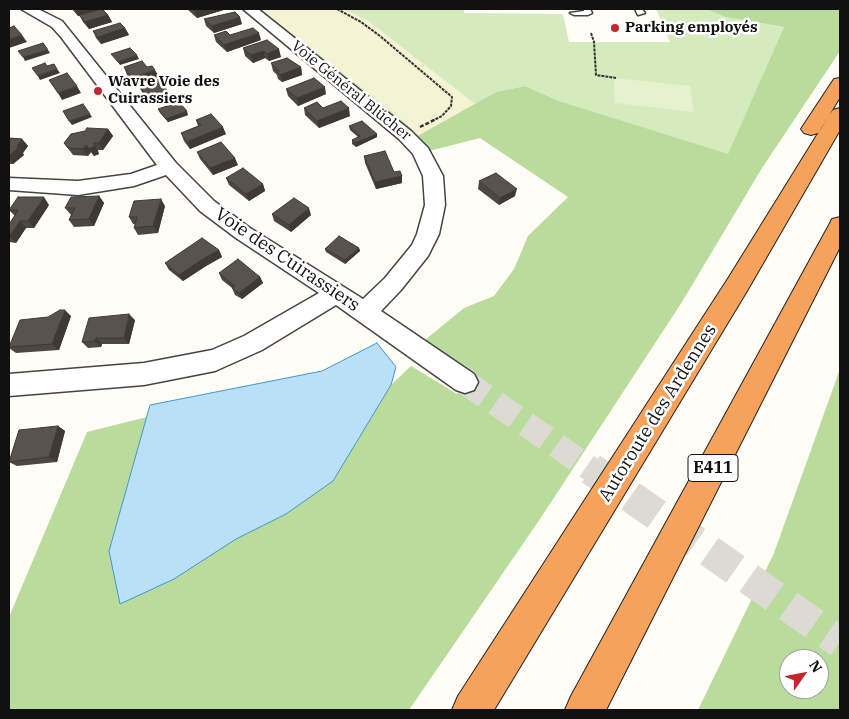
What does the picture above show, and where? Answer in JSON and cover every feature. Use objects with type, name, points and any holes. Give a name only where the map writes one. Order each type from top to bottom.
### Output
[{"type":"highway","points":[[774,227],[774,190],[840,82]]},
{"type":"highway","name":"Autoroute des Ardennes","points":[[472,710],[774,227],[840,114]]},
{"type":"highway","name":"E411","points":[[586,710],[840,226]]},
{"type":"street","name":"Voie des Cuirassiers","points":[[28,9],[45,16],[66,34],[169,167],[208,206],[242,233],[337,293],[465,382]]},
{"type":"street","name":"Voie Général Blücher","points":[[250,9],[406,135],[421,152],[433,176],[435,190],[433,220],[420,250],[393,284],[364,312]]},
{"type":"street","points":[[9,184],[78,188],[134,180],[169,167]]},
{"type":"street","points":[[9,385],[144,374],[215,360],[253,342],[337,293]]},
{"type":"lane","points":[[574,13],[588,13],[587,9]]},
{"type":"path","points":[[337,9],[368,26],[414,62],[452,97],[452,106],[442,116],[406,135]]},
{"type":"path","points":[[591,33],[594,42],[596,75],[616,78]]},
{"type":"shaded area","points":[[260,9],[343,9],[367,20],[475,104],[419,135],[389,109]]},
{"type":"green space","points":[[256,9],[260,9],[389,109],[419,135],[414,138]]},
{"type":"green space","points":[[343,9],[464,9],[464,13],[563,14],[569,42],[670,42],[656,9],[705,9],[726,17],[784,27],[728,155],[559,101],[525,86],[496,92],[475,104],[367,20]]},
{"type":"green space","points":[[705,9],[840,9],[840,51],[762,168],[682,302],[542,516],[409,710],[9,710],[9,617],[87,432],[147,417],[109,551],[236,539],[286,514],[333,481],[391,385],[411,366],[457,394],[476,373],[425,340],[464,308],[494,296],[514,269],[528,236],[568,197],[480,138],[429,151],[414,138],[496,92],[525,86],[559,101],[728,154],[784,27],[726,17]]},
{"type":"green space","points":[[614,78],[690,86],[694,112],[615,103]]},
{"type":"green space","points":[[840,369],[840,710],[698,710],[774,553]]},
{"type":"water","points":[[377,343],[396,367],[391,385],[333,481],[286,514],[236,539],[174,579],[120,604],[109,551],[150,405],[322,371]]},
{"type":"building","points":[[102,9],[108,15],[85,22],[79,15]]},
{"type":"building","points":[[235,12],[240,17],[212,26],[204,19]]},
{"type":"building","points":[[120,23],[125,28],[98,37],[93,31]]},
{"type":"building","points":[[14,26],[22,35],[9,39],[9,28]]},
{"type":"building","points":[[253,28],[259,33],[224,45],[214,35],[226,31],[230,35]]},
{"type":"building","points":[[267,40],[279,49],[267,54],[264,51],[251,55],[243,48]]},
{"type":"building","points":[[43,43],[48,50],[23,57],[18,51]]},
{"type":"building","points":[[130,48],[137,55],[118,62],[111,54]]},
{"type":"building","points":[[287,58],[301,67],[280,75],[277,72],[279,71],[271,63]]},
{"type":"building","points":[[142,61],[147,67],[152,66],[155,70],[132,78],[124,67]]},
{"type":"building","points":[[45,63],[47,66],[54,64],[57,69],[38,76],[32,68]]},
{"type":"building","points":[[67,73],[77,86],[58,93],[49,80]]},
{"type":"building","points":[[314,78],[325,87],[297,98],[286,89]]},
{"type":"building","points":[[157,79],[167,90],[148,97],[138,85]]},
{"type":"building","points":[[341,101],[349,108],[317,121],[304,108],[317,102],[323,108]]},
{"type":"building","points":[[179,102],[187,111],[166,119],[158,109]]},
{"type":"building","points":[[83,104],[90,114],[69,121],[63,111]]},
{"type":"building","points":[[211,114],[223,127],[187,142],[181,133],[201,125],[196,120]]},
{"type":"building","points":[[362,121],[377,134],[355,143],[352,140],[360,136],[349,126]]},
{"type":"building","points":[[87,128],[108,129],[99,143],[93,143],[95,146],[89,149],[86,145],[83,149],[68,148],[64,143],[71,134],[85,131]]},
{"type":"building","points":[[9,138],[22,139],[17,146],[18,148],[9,156]]},
{"type":"building","points":[[221,142],[235,158],[210,168],[197,152]]},
{"type":"building","points":[[385,151],[394,172],[400,171],[402,176],[375,182],[364,156]]},
{"type":"building","points":[[243,168],[263,184],[246,194],[226,178]]},
{"type":"building","points":[[496,173],[517,189],[500,198],[479,181]]},
{"type":"building","points":[[99,196],[89,219],[69,220],[75,208],[65,208],[71,197]]},
{"type":"building","points":[[18,197],[44,197],[28,221],[20,221],[9,236],[9,223],[18,210],[9,210]]},
{"type":"building","points":[[294,198],[309,208],[289,225],[272,214]]},
{"type":"building","points":[[161,199],[153,226],[134,228],[137,217],[129,217],[134,201]]},
{"type":"building","points":[[339,236],[359,248],[345,260],[325,249]]},
{"type":"building","points":[[202,238],[219,250],[179,275],[165,263]]},
{"type":"building","points":[[238,259],[260,277],[239,293],[232,288],[235,286],[219,273]]},
{"type":"building","points":[[60,310],[65,310],[52,344],[9,347],[20,320],[48,317]]},
{"type":"building","points":[[129,314],[124,338],[96,338],[95,341],[82,342],[89,318]]},
{"type":"building","points":[[58,426],[49,457],[9,462],[19,430]]},
{"type":"tunnel","points":[[465,382],[592,470]]},
{"type":"tunnel","points":[[591,469],[840,642]]},
{"type":"place","name":"Parking employés","points":[[615,28]]},
{"type":"place","name":"Wavre Voie des Cuirassiers","points":[[98,91]]}]
